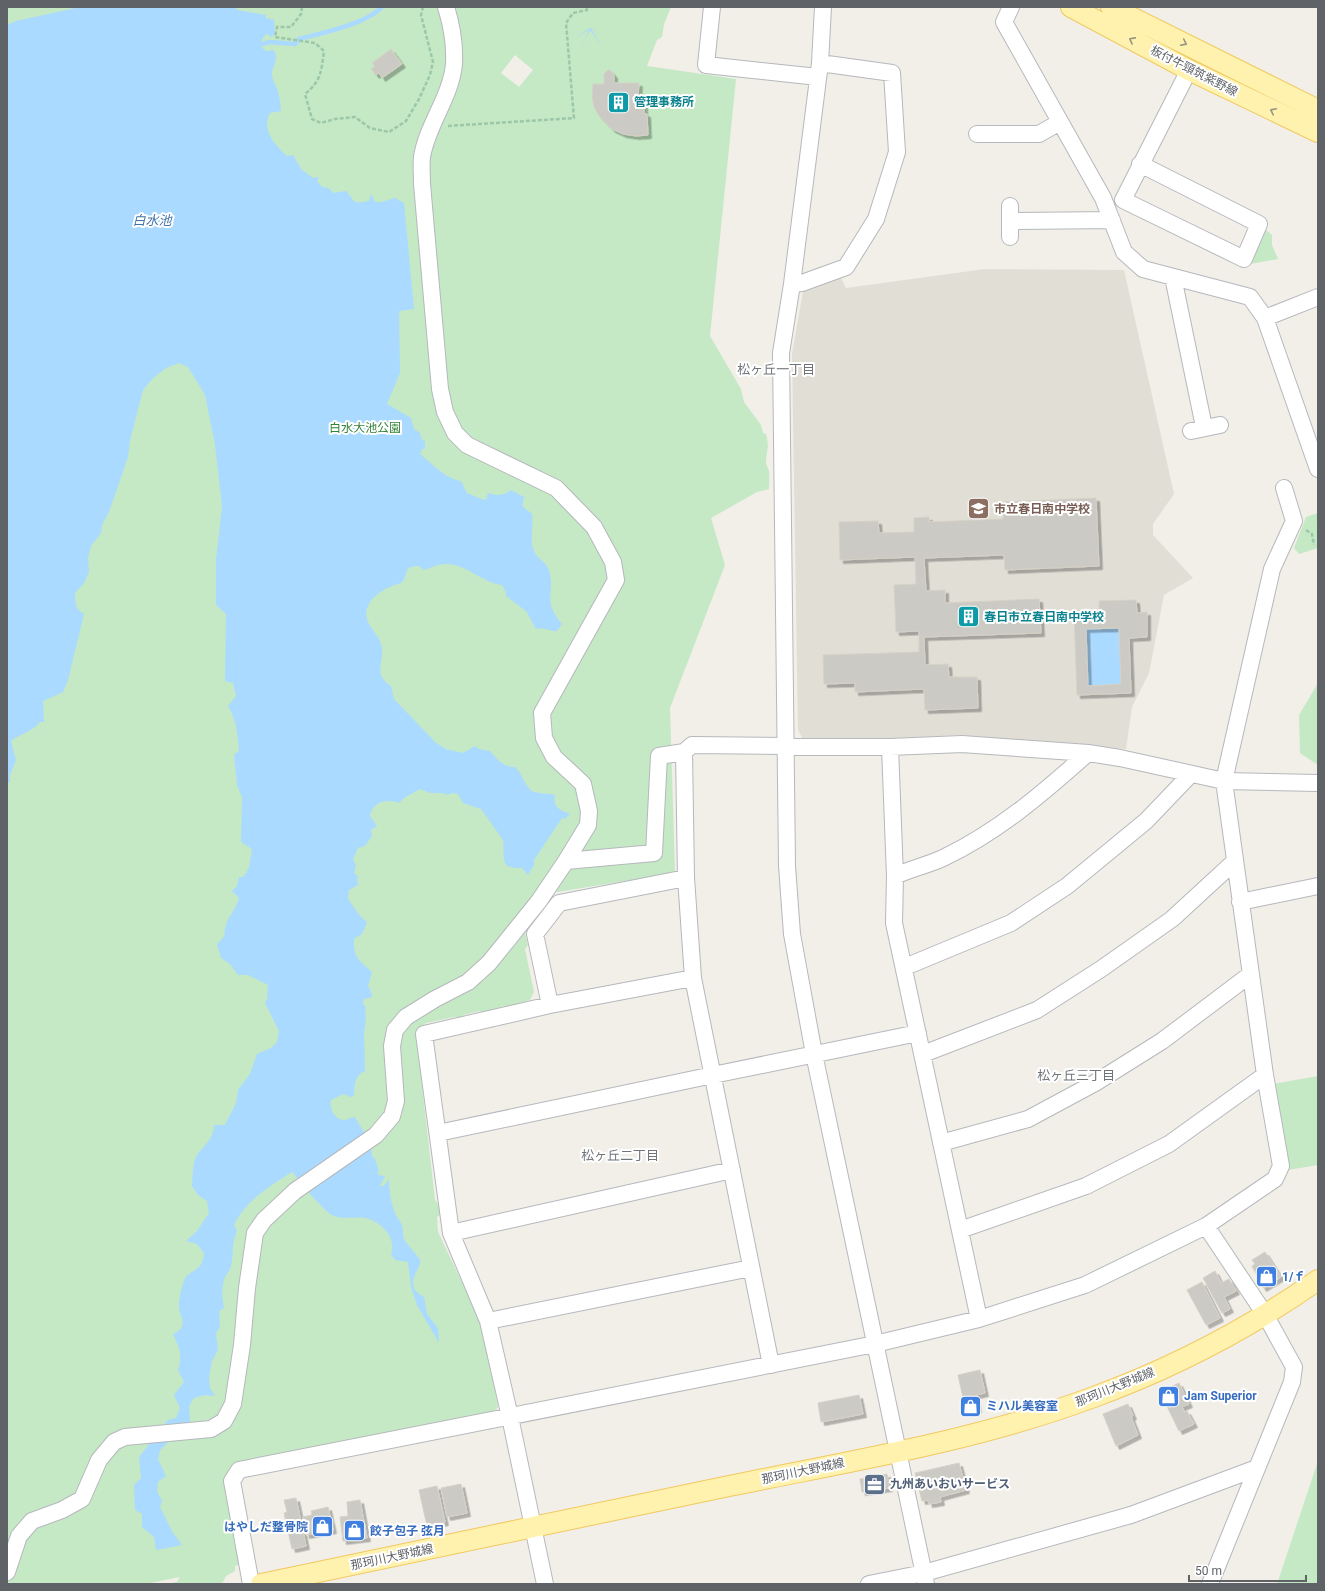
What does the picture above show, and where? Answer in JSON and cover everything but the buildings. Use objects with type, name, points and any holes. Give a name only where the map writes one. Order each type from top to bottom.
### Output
[{"type":"main road","name":"板付牛頸筑紫野線","points":[[1070,7],[1189,70],[1316,120]]},
{"type":"main road","name":"板付牛頸筑紫野線","points":[[1111,7],[1316,120]]},
{"type":"main road","name":"那珂川大野城線","points":[[261,1584],[898,1451],[1006,1425],[1091,1398],[1170,1365],[1266,1316],[1318,1280]]},
{"type":"street","points":[[7,1572],[18,1536],[32,1521],[62,1510],[82,1499],[99,1460],[114,1442],[125,1437],[211,1429],[224,1421],[233,1404],[242,1344],[247,1288],[255,1233],[264,1220],[295,1191],[376,1135],[392,1116],[396,1101],[392,1046],[395,1030],[406,1017],[435,999],[468,982],[489,963],[539,901],[588,825],[589,812],[583,784],[554,757],[544,738],[542,713],[616,580],[613,562],[594,527],[556,488],[467,446],[455,433],[445,412],[440,388],[422,184],[422,157],[431,127],[447,91],[454,65],[454,32],[446,7]]},
{"type":"street","points":[[712,7],[706,65],[892,73],[897,152],[876,219],[846,267],[792,284]]},
{"type":"street","points":[[823,7],[819,70],[792,284],[781,353],[787,866],[792,934],[814,1054],[925,1579]]},
{"type":"street","points":[[1011,7],[1004,22],[1103,198],[1124,252],[1144,269],[1250,297],[1265,318],[1318,469]]},
{"type":"street","points":[[1140,164],[1259,224],[1244,258],[1122,200],[1140,164],[1189,70]]},
{"type":"street","points":[[977,134],[1001,127],[1039,134],[1060,122]]},
{"type":"street","points":[[1010,221],[1112,220]]},
{"type":"street","points":[[1173,277],[1205,428]]},
{"type":"street","points":[[1265,318],[1318,297]]},
{"type":"street","points":[[251,1584],[232,1481],[239,1470],[875,1344],[978,1319],[1085,1285],[1206,1226],[1275,1179],[1281,1166],[1265,1075],[1234,862],[1224,781],[1272,569],[1294,521],[1284,488]]},
{"type":"street","points":[[566,861],[654,853],[659,756],[684,752],[692,745],[786,744],[890,747],[962,744],[1088,753],[1120,758],[1224,781],[1318,783]]},
{"type":"street","points":[[890,747],[895,876],[894,923],[905,968],[978,1319]]},
{"type":"street","points":[[684,752],[686,878],[693,978],[771,1365]]},
{"type":"street","points":[[895,876],[942,858],[990,832],[1042,794],[1088,753]]},
{"type":"street","points":[[905,968],[1011,923],[1067,886],[1146,821],[1191,774]]},
{"type":"street","points":[[923,1054],[1037,1010],[1101,969],[1172,919],[1234,862]]},
{"type":"street","points":[[550,1005],[535,934],[559,903],[686,878]]},
{"type":"street","points":[[1240,902],[1318,886]]},
{"type":"street","points":[[942,1143],[1028,1119],[1075,1094],[1162,1041],[1251,974]]},
{"type":"street","points":[[545,1584],[488,1321],[451,1233],[424,1034],[550,1005],[693,978]]},
{"type":"street","points":[[438,1133],[713,1074],[918,1033]]},
{"type":"street","points":[[960,1230],[1086,1186],[1169,1144],[1265,1075]]},
{"type":"street","points":[[451,1233],[732,1170]]},
{"type":"street","points":[[1206,1226],[1266,1316],[1294,1367],[1292,1382],[1210,1584]]},
{"type":"street","points":[[488,1321],[752,1268]]},
{"type":"street","points":[[869,1584],[925,1579],[1131,1515],[1257,1468]]},
{"type":"path","points":[[302,7],[301,14],[291,27],[277,27],[275,37],[315,43],[324,51],[321,73],[316,85],[305,94],[312,119],[321,123],[335,119],[355,117],[370,128],[388,132],[406,120],[419,100],[430,76],[433,62],[421,15],[424,7]]},
{"type":"path","points":[[431,127],[574,118],[566,23],[573,12],[587,10],[586,7]]},
{"type":"shaded area","name":"市立春日南中学校","points":[[985,269],[1124,270],[1174,494],[1153,524],[1153,535],[1193,578],[1164,595],[1149,673],[1132,707],[1126,749],[959,735],[805,743],[798,730],[792,354],[804,286],[841,278],[846,288]]},
{"type":"green space","name":"白水大池公園","points":[[7,7],[671,7],[664,24],[662,37],[657,40],[647,66],[736,79],[710,336],[741,389],[744,402],[761,425],[763,433],[766,434],[768,447],[766,463],[769,471],[769,489],[757,492],[711,518],[725,565],[670,708],[675,873],[551,893],[525,933],[528,945],[525,949],[534,992],[530,1000],[507,1009],[503,1006],[483,1015],[480,1011],[463,1015],[461,1018],[454,1017],[426,1023],[416,1033],[435,1200],[439,1205],[441,1214],[437,1217],[438,1232],[479,1318],[485,1344],[488,1350],[498,1407],[491,1415],[235,1469],[241,1564],[235,1566],[235,1571],[226,1576],[223,1582],[219,1584],[166,1584],[177,1582],[180,1577],[145,1584],[7,1584]],"holes":[[[515,55],[533,70],[519,87],[501,73]]]},
{"type":"green space","points":[[1259,224],[1272,235],[1272,245],[1278,259],[1250,264],[1244,259]]},
{"type":"green space","points":[[1318,513],[1318,548],[1299,554],[1294,548],[1306,517]]},
{"type":"green space","points":[[1318,683],[1318,765],[1300,753],[1299,715]]},
{"type":"green space","points":[[1318,1076],[1318,1165],[1288,1170],[1273,1084]]},
{"type":"green space","points":[[1318,1461],[1318,1584],[1277,1584]]},
{"type":"water","name":"白水池","points":[[80,7],[234,7],[238,10],[266,15],[266,19],[274,19],[275,34],[271,37],[267,34],[265,36],[262,40],[262,48],[267,51],[274,50],[276,58],[272,77],[279,94],[281,111],[270,113],[267,125],[270,136],[274,142],[287,156],[293,155],[301,169],[313,178],[319,177],[317,181],[322,187],[329,188],[333,193],[346,191],[355,202],[369,201],[371,194],[375,202],[382,202],[395,198],[404,203],[414,309],[399,311],[400,373],[387,404],[411,418],[414,429],[420,433],[422,440],[425,441],[425,449],[422,449],[420,454],[444,474],[461,481],[467,493],[484,500],[486,499],[488,493],[500,495],[511,490],[524,497],[522,506],[532,514],[532,537],[535,554],[548,568],[551,579],[550,597],[552,608],[562,624],[557,631],[536,629],[526,611],[506,596],[506,592],[502,585],[488,581],[460,567],[445,564],[424,570],[419,566],[413,566],[408,569],[404,580],[401,583],[378,594],[370,602],[366,615],[367,620],[381,644],[382,656],[380,672],[385,681],[391,686],[394,699],[436,743],[446,749],[463,753],[475,746],[479,749],[490,751],[498,760],[507,766],[515,767],[532,791],[555,795],[554,799],[556,806],[570,814],[565,819],[562,818],[534,860],[534,865],[528,875],[522,868],[511,867],[505,863],[503,840],[481,809],[463,803],[458,794],[452,793],[447,795],[443,793],[430,793],[420,789],[404,798],[399,803],[390,801],[381,802],[371,811],[370,816],[377,826],[371,830],[372,836],[365,846],[358,848],[353,859],[356,866],[354,873],[359,877],[357,878],[358,885],[349,890],[348,898],[357,912],[367,922],[362,934],[354,939],[354,945],[358,958],[372,972],[368,986],[372,997],[364,999],[363,1003],[366,1008],[364,1034],[365,1071],[357,1078],[354,1095],[351,1097],[343,1094],[331,1100],[330,1103],[336,1117],[346,1120],[355,1117],[363,1130],[379,1171],[377,1172],[379,1175],[385,1176],[380,1186],[384,1186],[389,1179],[392,1202],[396,1215],[403,1228],[404,1239],[420,1260],[414,1277],[414,1287],[417,1292],[424,1297],[427,1314],[438,1328],[439,1343],[417,1305],[411,1287],[408,1262],[395,1260],[391,1254],[392,1243],[384,1228],[374,1221],[365,1218],[341,1218],[332,1215],[317,1202],[292,1172],[267,1188],[245,1208],[234,1225],[237,1231],[234,1240],[232,1262],[225,1277],[222,1289],[224,1308],[219,1311],[220,1327],[216,1333],[218,1350],[212,1361],[209,1377],[210,1388],[215,1396],[205,1395],[194,1398],[189,1406],[190,1421],[160,1450],[158,1459],[166,1476],[158,1482],[157,1491],[162,1501],[160,1507],[173,1533],[182,1545],[156,1550],[154,1537],[142,1527],[142,1514],[135,1510],[134,1485],[141,1478],[139,1457],[168,1420],[176,1418],[180,1408],[174,1395],[184,1382],[178,1370],[180,1352],[173,1334],[181,1328],[183,1324],[179,1303],[185,1279],[198,1268],[203,1260],[204,1253],[197,1244],[186,1241],[197,1231],[209,1213],[207,1201],[198,1195],[192,1186],[194,1164],[196,1157],[210,1139],[214,1130],[214,1125],[225,1125],[236,1103],[238,1090],[250,1074],[257,1054],[271,1048],[277,1042],[279,1031],[265,1003],[267,999],[268,985],[248,975],[238,975],[230,964],[221,958],[217,944],[224,936],[227,922],[238,902],[239,898],[232,891],[237,886],[239,877],[243,877],[249,868],[252,849],[241,842],[242,797],[237,785],[234,755],[239,751],[239,745],[235,722],[228,706],[236,696],[233,683],[225,681],[226,614],[216,605],[216,560],[222,506],[215,445],[205,395],[188,367],[179,363],[166,368],[152,379],[143,390],[130,440],[128,457],[109,512],[102,525],[101,533],[91,546],[88,558],[89,572],[84,583],[75,593],[77,608],[84,614],[68,680],[63,692],[43,701],[44,722],[40,722],[11,741],[16,760],[10,775],[10,783],[7,782],[7,25],[16,21]]},
{"type":"water","points":[[590,28],[606,36],[591,29],[602,46],[590,30],[581,47],[589,30],[575,38]]},
{"type":"water","points":[[1119,628],[1121,684],[1088,686],[1086,629]]},
{"type":"waterway","points":[[257,46],[269,42],[295,44],[299,39],[355,23],[375,13],[382,7]]},
{"type":"place","name":"管理事務所","points":[[619,102]]},
{"type":"place","name":"市立春日南中学校","points":[[979,509]]},
{"type":"place","name":"春日市立春日南中学校","points":[[968,617]]},
{"type":"place","name":"1/ｆ","points":[[1267,1277]]},
{"type":"place","name":"Jam Superior","points":[[1169,1396]]},
{"type":"place","name":"ミハル美容室","points":[[970,1406]]},
{"type":"place","name":"九州あいおいサービス","points":[[875,1484]]},
{"type":"place","name":"はやしだ整骨院","points":[[323,1527]]},
{"type":"place","name":"餃子包子 弦月","points":[[354,1531]]},
{"type":"district","name":"松ヶ丘一丁目","points":[[776,369]]},
{"type":"district","name":"松ヶ丘三丁目","points":[[1076,1075]]},
{"type":"district","name":"松ヶ丘二丁目","points":[[620,1155]]}]
